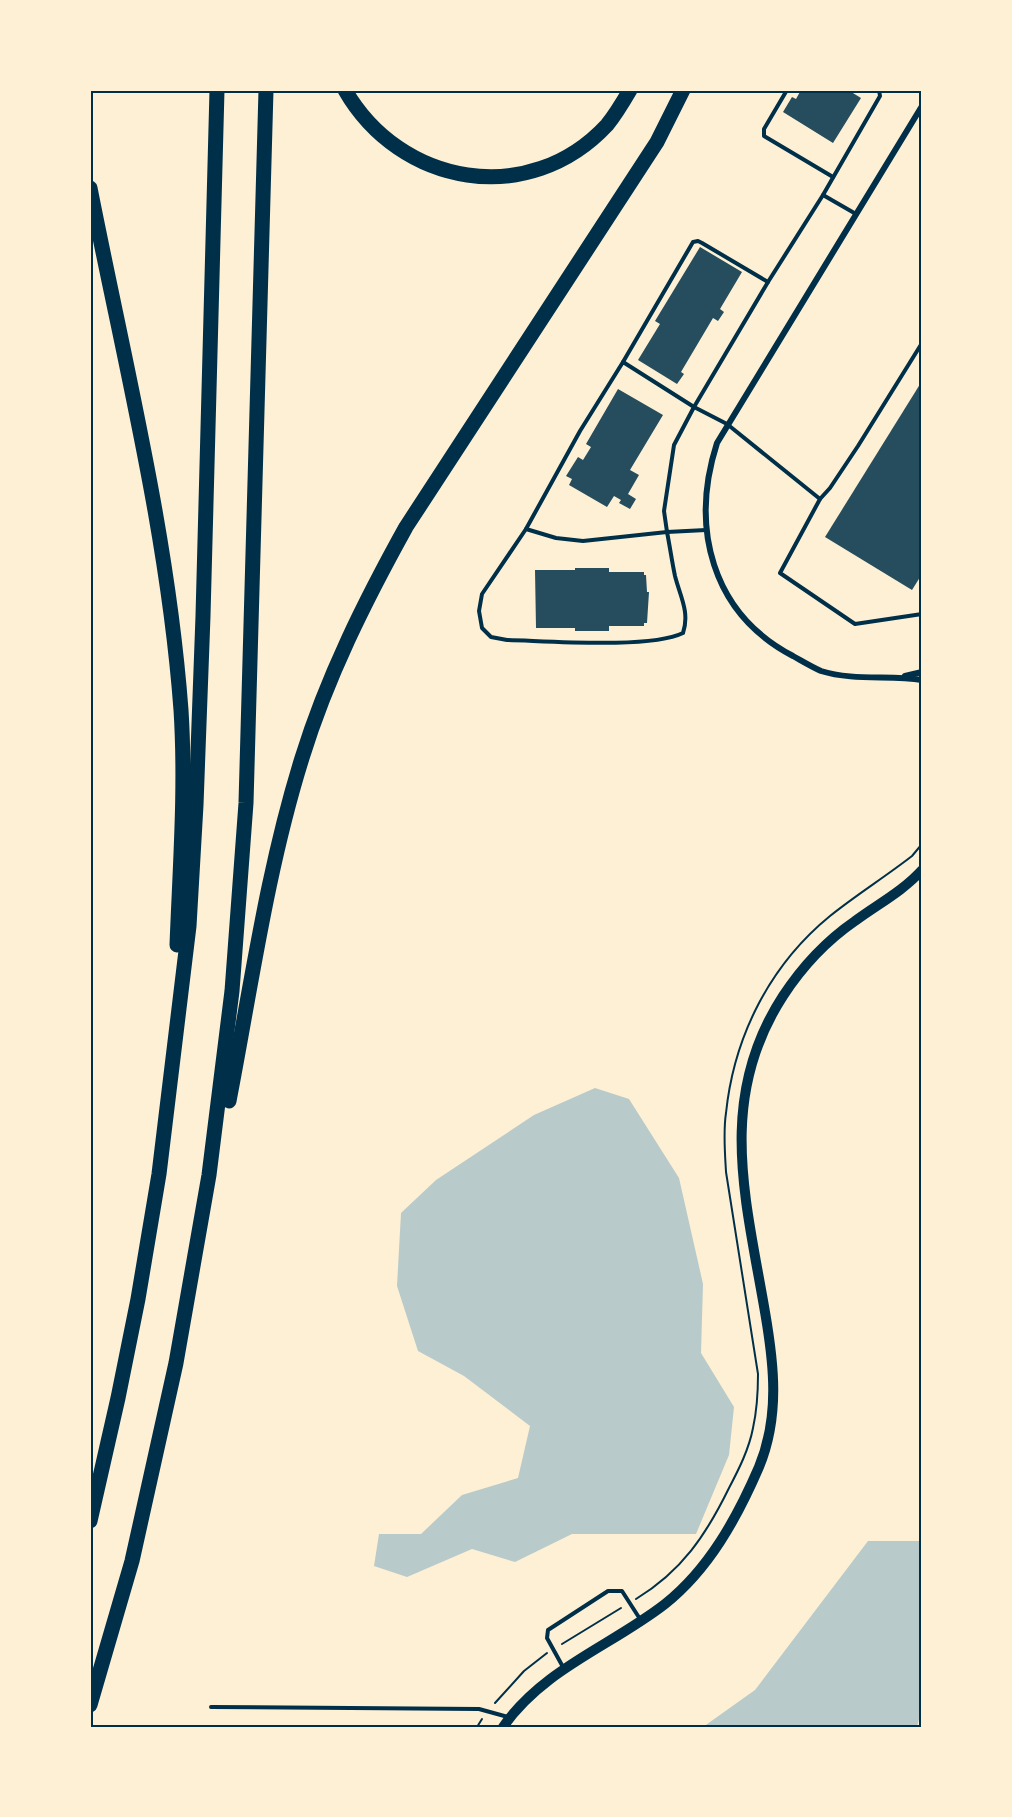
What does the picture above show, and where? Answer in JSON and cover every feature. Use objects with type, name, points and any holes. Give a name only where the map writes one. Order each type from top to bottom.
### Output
[{"type":"highway","points":[[90,1521],[138,1299],[159,1174],[189,926],[196,805],[217,90]]},
{"type":"highway","points":[[90,1705],[132,1562],[176,1363],[197,1247],[221,1087],[232,991],[243,851],[251,659],[266,90]]},
{"type":"highway","points":[[345,90],[368,122],[386,140],[402,151],[439,169],[479,177],[519,174],[550,164],[577,150],[607,124],[630,90]]},
{"type":"highway","points":[[197,1247],[225,1121],[270,886],[287,811],[321,702],[346,642],[372,588],[406,527],[657,142],[683,90]]},
{"type":"highway","points":[[90,188],[166,570],[175,646],[181,711],[182,768],[175,1052]]},
{"type":"street","points":[[922,106],[727,424],[710,463],[706,486],[706,530],[710,554],[731,602],[746,622],[762,637],[780,650],[821,671],[862,676],[901,676],[922,672]]},
{"type":"street","points":[[901,676],[922,680]]},
{"type":"street","points":[[506,1722],[525,1700],[564,1669],[664,1605],[688,1584],[716,1549],[743,1501],[760,1465],[771,1420],[774,1389],[773,1357],[740,1151],[744,1097],[758,1045],[782,997],[815,955],[833,938],[893,896],[922,870]]},
{"type":"lane","points":[[787,90],[764,129],[764,136],[833,177]]},
{"type":"lane","points":[[768,282],[702,243],[693,242],[580,431],[526,529],[482,594],[478,611],[482,628],[491,637],[507,640],[626,642],[673,638],[683,633],[687,622],[686,608],[675,577],[664,511],[674,445],[768,282],[823,195],[880,96],[879,90]]},
{"type":"lane","points":[[823,195],[856,214]]},
{"type":"lane","points":[[922,343],[830,489],[820,499],[780,573],[855,624],[922,614]]},
{"type":"lane","points":[[623,362],[694,407],[727,424],[820,499]]},
{"type":"lane","points":[[526,529],[556,538],[584,541],[706,530]]},
{"type":"lane","points":[[564,1669],[547,1638],[548,1630],[608,1590],[622,1591],[640,1620]]},
{"type":"lane","points":[[211,1707],[478,1709],[506,1722]]},
{"type":"path","points":[[477,1727],[504,1690],[524,1671],[553,1649],[630,1603],[669,1576],[704,1536],[743,1459],[753,1430],[758,1400],[758,1374],[726,1172],[725,1114],[732,1073],[744,1033],[758,1004],[780,968],[804,940],[831,915],[912,856],[922,844]]},
{"type":"shaded area","points":[[595,1088],[629,1099],[679,1178],[703,1284],[701,1353],[734,1407],[729,1455],[696,1534],[572,1534],[515,1562],[472,1549],[407,1577],[374,1566],[379,1534],[421,1534],[462,1495],[518,1478],[530,1426],[464,1376],[418,1351],[397,1286],[401,1213],[436,1180],[534,1115]]},
{"type":"shaded area","points":[[868,1541],[922,1541],[922,1707],[917,1727],[703,1727],[755,1690]]},
{"type":"building","points":[[801,90],[848,90],[861,98],[833,143],[783,112],[792,97],[796,99]]},
{"type":"building","points":[[700,247],[742,272],[720,309],[724,312],[718,321],[713,318],[681,372],[684,374],[677,384],[638,360],[660,324],[655,321]]},
{"type":"building","points":[[922,381],[922,574],[912,590],[825,537]]},
{"type":"building","points":[[618,389],[663,415],[630,470],[639,475],[628,494],[636,499],[630,509],[619,503],[621,500],[614,496],[607,507],[569,485],[572,479],[566,476],[578,457],[583,460],[591,447],[586,444]]},
{"type":"building","points":[[575,568],[609,568],[609,572],[644,572],[647,592],[649,592],[647,623],[644,623],[644,626],[609,626],[609,631],[536,628],[535,570],[575,570]]}]
